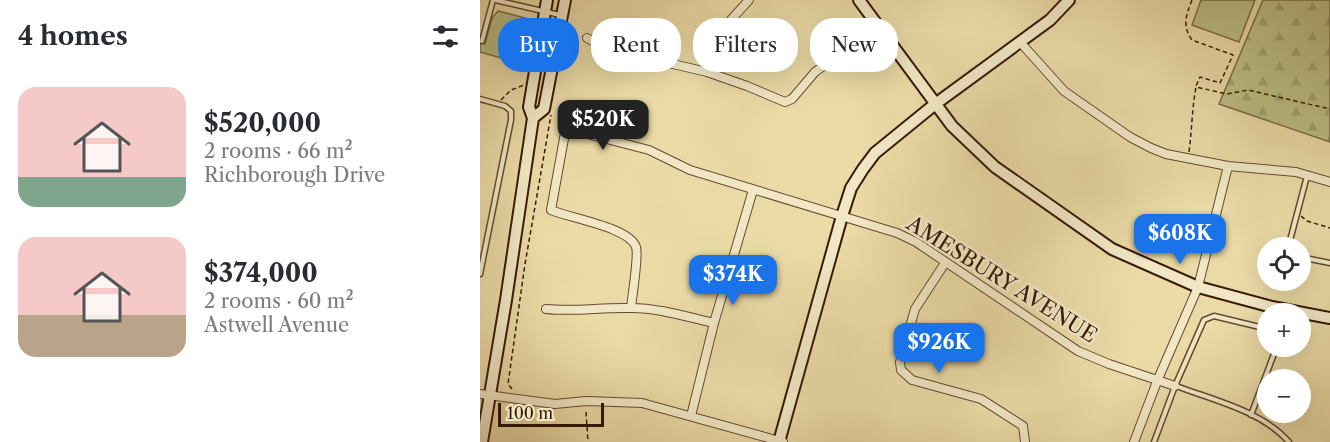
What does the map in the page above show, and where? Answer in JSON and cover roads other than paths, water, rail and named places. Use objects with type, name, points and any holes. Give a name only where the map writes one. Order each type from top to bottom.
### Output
[{"type":"street","points":[[533,118],[544,110],[565,0]]},
{"type":"street","points":[[733,18],[749,0]]},
{"type":"street","points":[[859,0],[872,18]]},
{"type":"street","points":[[485,395],[555,404],[586,401],[642,404],[781,442],[842,216],[851,188],[862,169],[875,153],[934,105],[1050,20],[1069,0]]},
{"type":"street","points":[[482,442],[485,395],[506,300],[533,118],[529,107],[546,5]]},
{"type":"street","points":[[587,38],[605,48],[693,69]]},
{"type":"street","points":[[1020,42],[1064,91],[1151,148],[1228,165],[1296,172],[1330,182]]},
{"type":"street","points":[[898,55],[952,126],[995,167],[1112,249],[1198,287],[1272,307],[1329,319]]},
{"type":"street","points":[[707,72],[778,100],[790,101],[815,72]]},
{"type":"street","name":"AMESBURY AVENUE","points":[[632,308],[636,251],[632,241],[601,225],[551,210],[565,133],[568,129],[649,150],[690,171],[897,233],[916,242],[1078,351],[1175,386]]},
{"type":"street","points":[[1134,442],[1158,379],[1198,287],[1228,165]]},
{"type":"street","points":[[691,416],[714,323],[753,190]]},
{"type":"street","points":[[945,263],[915,309],[900,362],[901,370],[912,380],[981,399],[991,404],[1023,426],[1024,442]]},
{"type":"street","points":[[546,309],[563,311],[632,308],[662,311],[714,323]]},
{"type":"lane","points":[[482,41],[494,0],[546,5],[561,15]]},
{"type":"lane","points":[[480,99],[505,106],[511,111],[480,274]]},
{"type":"lane","points":[[1291,237],[1307,176]]},
{"type":"lane","points":[[1311,259],[1330,263]]},
{"type":"lane","points":[[1154,442],[1175,386],[1204,320],[1214,316],[1257,326]]},
{"type":"lane","points":[[1251,415],[1273,357]]},
{"type":"lane","points":[[1175,386],[1251,415],[1280,430],[1289,442]]}]
